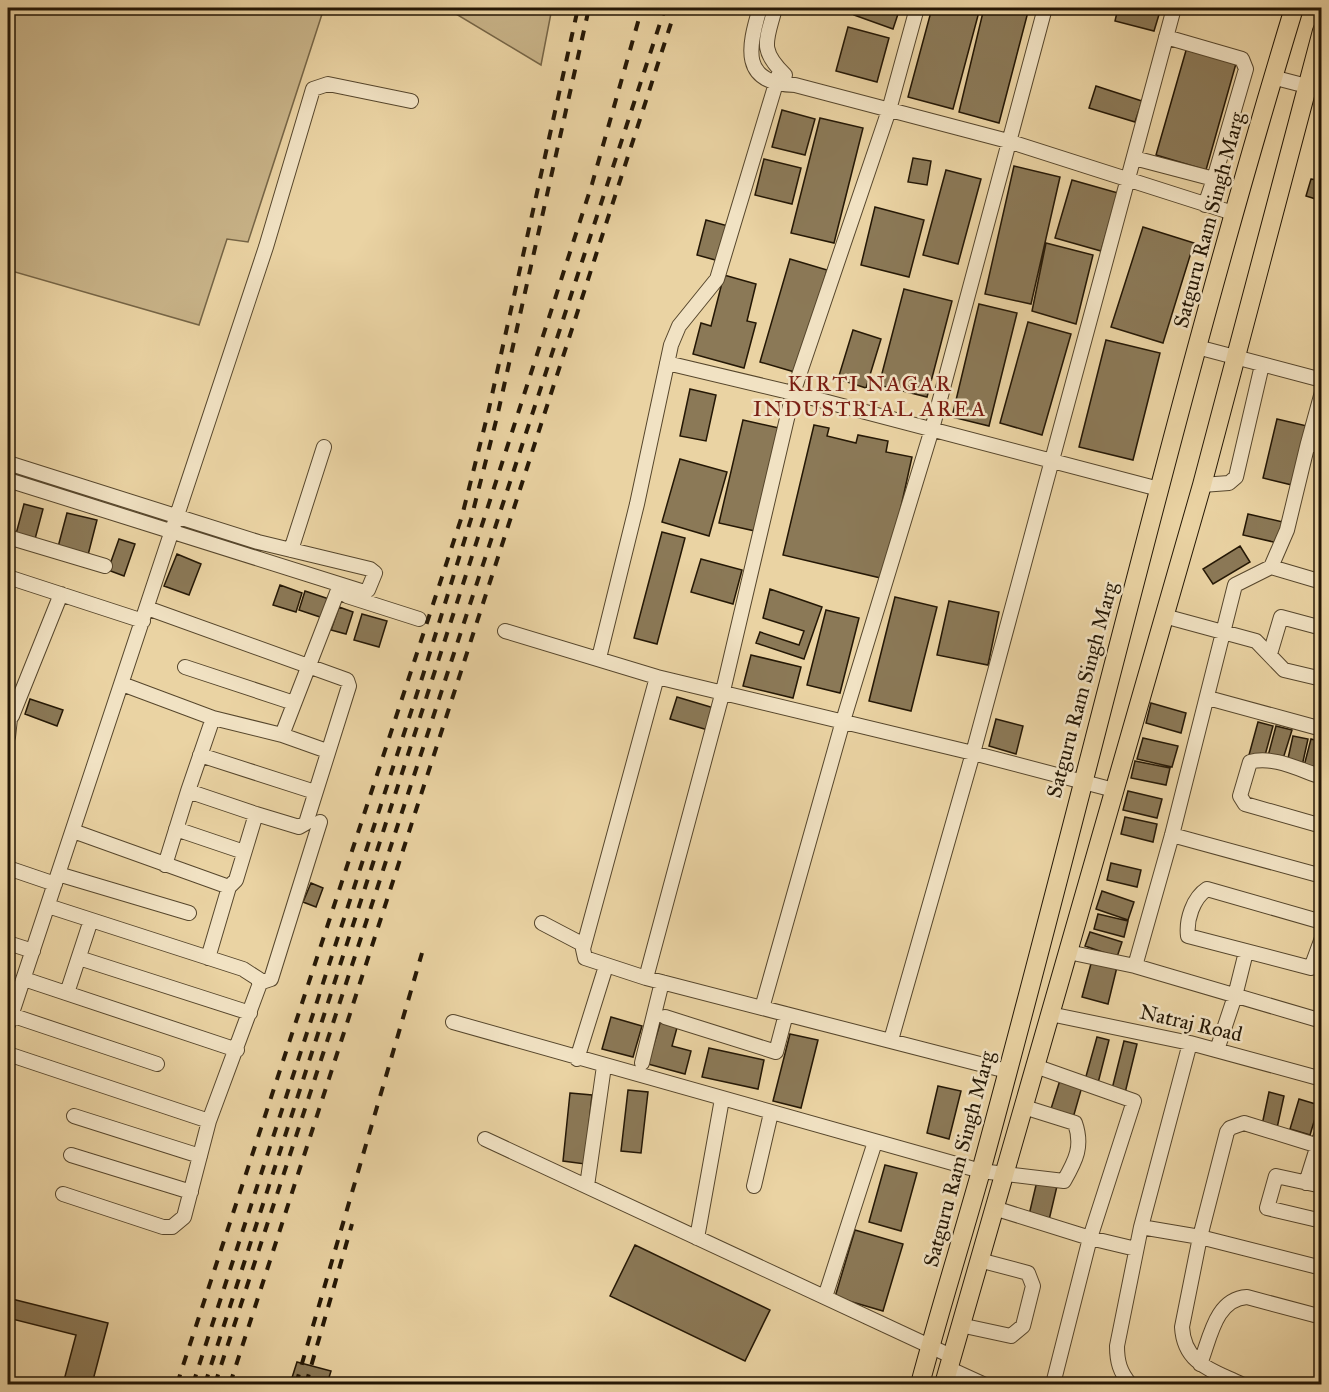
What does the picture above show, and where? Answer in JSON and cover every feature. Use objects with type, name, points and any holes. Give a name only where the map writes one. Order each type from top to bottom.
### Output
[{"type":"main road","name":"Satguru Ram Singh Marg","points":[[920,1384],[981,1171],[1081,782],[1233,213],[1294,8]]},
{"type":"main road","points":[[948,1370],[1202,485],[1313,88],[1322,31]]},
{"type":"street","points":[[760,8],[750,49],[753,63],[765,80],[776,84],[795,85],[1008,141],[1233,213]]},
{"type":"street","points":[[775,8],[765,46],[769,59],[795,85]]},
{"type":"street","points":[[646,978],[723,691],[793,393],[889,110],[917,8]]},
{"type":"street","points":[[762,1008],[843,721],[932,429],[1045,8]]},
{"type":"street","points":[[891,1040],[973,753],[1174,8]]},
{"type":"street","points":[[1166,37],[1245,62],[1246,69],[1205,205]]},
{"type":"street","points":[[599,658],[637,504],[667,363],[679,326],[717,279],[780,70]]},
{"type":"street","points":[[1272,77],[1313,88]]},
{"type":"street","points":[[157,1064],[9,1020],[178,517],[266,247],[313,89],[328,84],[411,101]]},
{"type":"street","points":[[1134,158],[1214,178]]},
{"type":"street","points":[[1197,347],[1322,380]]},
{"type":"street","points":[[667,363],[793,393],[1051,463],[1159,489]]},
{"type":"street","points":[[1202,485],[1229,483],[1236,477],[1262,365]]},
{"type":"street","points":[[1135,966],[1208,698],[1235,585],[1271,567],[1287,530],[1315,444],[1322,392]]},
{"type":"street","points":[[291,550],[324,447]]},
{"type":"street","points":[[8,463],[178,517],[291,550],[370,569],[375,573],[367,592],[338,589]]},
{"type":"street","points":[[8,480],[172,532],[419,619]]},
{"type":"street","points":[[8,537],[105,566]]},
{"type":"street","points":[[1271,567],[1322,582]]},
{"type":"street","points":[[8,577],[61,594],[145,614],[308,665],[349,682],[303,826],[290,825],[188,791]]},
{"type":"street","points":[[282,735],[338,589]]},
{"type":"street","points":[[8,737],[10,711],[61,594]]},
{"type":"street","points":[[1164,616],[1256,641],[1284,670],[1322,679]]},
{"type":"street","points":[[1270,654],[1281,617],[1322,628]]},
{"type":"street","points":[[505,631],[657,677],[723,691],[1114,790]]},
{"type":"street","points":[[185,667],[294,703]]},
{"type":"street","points":[[657,677],[584,945],[585,958],[646,978],[1007,1071]]},
{"type":"street","points":[[122,684],[213,718],[282,735],[327,751]]},
{"type":"street","points":[[1208,698],[1322,729]]},
{"type":"street","points":[[165,865],[213,718]]},
{"type":"street","points":[[200,755],[315,792]]},
{"type":"street","points":[[1322,777],[1268,760],[1256,760],[1250,762],[1240,795],[1245,804],[1322,826]]},
{"type":"street","points":[[208,958],[229,886],[236,880],[256,814]]},
{"type":"street","points":[[259,983],[271,979],[320,822]]},
{"type":"street","points":[[176,829],[244,852]]},
{"type":"street","points":[[73,831],[229,886]]},
{"type":"street","points":[[1172,835],[1322,876]]},
{"type":"street","points":[[8,868],[189,913]]},
{"type":"street","points":[[1322,922],[1207,889],[1198,894],[1187,926],[1188,936],[1311,968],[1322,938]]},
{"type":"street","points":[[48,906],[243,969],[255,975],[259,983],[237,1050],[209,1121],[184,1217],[172,1227],[163,1227],[63,1194]]},
{"type":"street","points":[[67,993],[91,921]]},
{"type":"street","points":[[542,923],[584,945]]},
{"type":"street","points":[[8,942],[33,951]]},
{"type":"street","points":[[1068,952],[1135,966],[1322,1021]]},
{"type":"street","points":[[1217,1050],[1235,996],[1246,952]]},
{"type":"street","points":[[78,958],[250,1013]]},
{"type":"street","points":[[577,1059],[606,966]]},
{"type":"street","points":[[24,979],[237,1050]]},
{"type":"street","points":[[642,1063],[662,982]]},
{"type":"street","points":[[665,1017],[776,1052],[786,1014]]},
{"type":"street","name":"Natraj Road","points":[[1050,1014],[1191,1043],[1322,1079]]},
{"type":"street","points":[[453,1022],[577,1059],[981,1171],[1064,1181],[1077,1158],[1080,1137],[1075,1123],[1024,1107]]},
{"type":"street","points":[[1130,1384],[1123,1376],[1117,1362],[1117,1346],[1141,1227],[1191,1043]]},
{"type":"street","points":[[8,1054],[209,1121]]},
{"type":"street","points":[[587,1186],[604,1066]]},
{"type":"street","points":[[1035,1066],[1134,1101],[1090,1238],[1053,1384]]},
{"type":"street","points":[[697,1238],[722,1099]]},
{"type":"street","points":[[754,1186],[771,1113]]},
{"type":"street","points":[[74,1116],[200,1156]]},
{"type":"street","points":[[1232,1382],[1200,1364],[1187,1351],[1183,1341],[1182,1327],[1200,1238],[1230,1128],[1244,1123],[1320,1142],[1306,1183]]},
{"type":"street","points":[[485,1139],[930,1346],[948,1370],[983,1384]]},
{"type":"street","points":[[825,1297],[875,1142]]},
{"type":"street","points":[[70,1155],[191,1192]]},
{"type":"street","points":[[1322,1186],[1276,1176],[1267,1208],[1322,1221]]},
{"type":"street","points":[[994,1208],[1090,1238],[1136,1249]]},
{"type":"street","points":[[1141,1227],[1200,1238],[1322,1268]]},
{"type":"street","points":[[960,1325],[1011,1336],[1023,1326],[1033,1286],[1028,1273],[979,1260]]},
{"type":"street","points":[[1200,1364],[1222,1309],[1236,1298],[1246,1297],[1322,1317]]},
{"type":"shaded area","points":[[8,8],[324,8],[248,242],[227,239],[199,325],[8,270]]},
{"type":"shaded area","points":[[446,8],[552,8],[541,65]]},
{"type":"building","points":[[823,8],[846,8],[844,14]]},
{"type":"building","points":[[856,8],[900,8],[893,29],[854,15]]},
{"type":"building","points":[[932,8],[980,8],[953,109],[908,97]]},
{"type":"building","points":[[984,8],[1029,8],[999,123],[959,112]]},
{"type":"building","points":[[1118,8],[1161,8],[1154,31],[1115,21]]},
{"type":"building","points":[[848,27],[889,38],[877,82],[836,71]]},
{"type":"building","points":[[1187,47],[1237,60],[1206,170],[1156,155]]},
{"type":"building","points":[[1096,86],[1142,101],[1135,122],[1089,108]]},
{"type":"building","points":[[782,110],[815,119],[805,155],[772,147]]},
{"type":"building","points":[[820,118],[863,128],[834,243],[791,233]]},
{"type":"building","points":[[913,158],[931,161],[927,185],[908,182]]},
{"type":"building","points":[[764,159],[801,168],[792,204],[755,195]]},
{"type":"building","points":[[1014,166],[1060,177],[1031,304],[985,294]]},
{"type":"building","points":[[946,170],[981,179],[958,264],[923,255]]},
{"type":"building","points":[[1311,179],[1322,181],[1322,201],[1306,196]]},
{"type":"building","points":[[1072,180],[1118,193],[1101,251],[1055,238]]},
{"type":"building","points":[[875,207],[924,220],[909,277],[861,265]]},
{"type":"building","points":[[706,220],[728,226],[719,261],[697,255]]},
{"type":"building","points":[[1143,227],[1194,243],[1163,343],[1111,327]]},
{"type":"building","points":[[1046,243],[1093,255],[1076,324],[1032,311]]},
{"type":"building","points":[[790,259],[827,270],[798,373],[760,362]]},
{"type":"building","points":[[724,275],[756,284],[747,321],[756,323],[744,368],[693,354],[701,323],[711,326]]},
{"type":"building","points":[[904,289],[952,301],[927,397],[879,385]]},
{"type":"building","points":[[979,304],[1017,313],[989,426],[952,417]]},
{"type":"building","points":[[1028,322],[1071,334],[1042,435],[1000,423]]},
{"type":"building","points":[[853,330],[881,339],[866,388],[838,379]]},
{"type":"building","points":[[1106,340],[1160,353],[1133,460],[1079,447]]},
{"type":"building","points":[[690,389],[716,395],[706,441],[680,436]]},
{"type":"building","points":[[1322,413],[1322,443],[1314,441]]},
{"type":"building","points":[[1277,419],[1307,426],[1292,485],[1263,478]]},
{"type":"building","points":[[743,420],[779,428],[755,531],[719,523]]},
{"type":"building","points":[[814,425],[829,428],[827,436],[856,443],[858,435],[888,441],[886,452],[912,457],[885,579],[783,555]]},
{"type":"building","points":[[680,459],[727,472],[709,536],[662,522]]},
{"type":"building","points":[[24,504],[43,509],[35,539],[16,534]]},
{"type":"building","points":[[67,513],[97,520],[88,555],[58,547]]},
{"type":"building","points":[[1248,514],[1283,522],[1278,543],[1243,535]]},
{"type":"building","points":[[662,532],[685,538],[657,644],[634,638]]},
{"type":"building","points":[[119,539],[135,544],[124,576],[108,570]]},
{"type":"building","points":[[1240,546],[1250,562],[1213,584],[1203,569]]},
{"type":"building","points":[[177,554],[201,564],[189,595],[164,586]]},
{"type":"building","points":[[701,559],[742,570],[733,604],[691,592]]},
{"type":"building","points":[[280,585],[302,593],[296,612],[273,605]]},
{"type":"building","points":[[770,589],[822,607],[804,659],[756,643],[760,632],[799,645],[804,631],[763,618]]},
{"type":"building","points":[[305,591],[329,599],[323,618],[299,610]]},
{"type":"building","points":[[895,597],[937,607],[911,711],[869,701]]},
{"type":"building","points":[[949,601],[999,612],[988,665],[937,655]]},
{"type":"building","points":[[339,607],[353,612],[346,634],[331,630]]},
{"type":"building","points":[[826,610],[859,618],[840,693],[807,685]]},
{"type":"building","points":[[362,614],[387,621],[379,647],[354,640]]},
{"type":"building","points":[[751,655],[801,667],[793,698],[743,686]]},
{"type":"building","points":[[677,697],[714,708],[708,730],[670,719]]},
{"type":"building","points":[[30,699],[63,710],[57,726],[25,714]]},
{"type":"building","points":[[1151,703],[1186,713],[1181,733],[1146,723]]},
{"type":"building","points":[[996,719],[1023,726],[1016,754],[989,746]]},
{"type":"building","points":[[1258,722],[1273,726],[1264,759],[1249,755]]},
{"type":"building","points":[[1276,726],[1292,730],[1282,762],[1268,756]]},
{"type":"building","points":[[1293,736],[1308,739],[1302,766],[1287,763]]},
{"type":"building","points":[[1143,738],[1178,746],[1172,767],[1137,759]]},
{"type":"building","points":[[1311,739],[1322,742],[1320,770],[1304,766]]},
{"type":"building","points":[[1135,761],[1170,768],[1166,785],[1131,778]]},
{"type":"building","points":[[1128,791],[1162,799],[1157,818],[1123,810]]},
{"type":"building","points":[[1125,817],[1157,824],[1153,842],[1121,834]]},
{"type":"building","points":[[1111,863],[1141,870],[1137,887],[1107,880]]},
{"type":"building","points":[[311,883],[323,888],[316,907],[303,902]]},
{"type":"building","points":[[1102,891],[1134,902],[1128,920],[1096,909]]},
{"type":"building","points":[[1098,914],[1128,921],[1124,937],[1094,929]]},
{"type":"building","points":[[1090,932],[1122,942],[1117,957],[1085,946]]},
{"type":"building","points":[[1092,960],[1117,967],[1108,1004],[1082,997]]},
{"type":"building","points":[[611,1017],[642,1026],[633,1057],[602,1049]]},
{"type":"building","points":[[661,1020],[678,1024],[672,1046],[691,1051],[685,1074],[648,1064]]},
{"type":"building","points":[[790,1034],[818,1040],[801,1108],[773,1101]]},
{"type":"building","points":[[1097,1037],[1109,1040],[1098,1083],[1085,1080]]},
{"type":"building","points":[[1124,1041],[1137,1044],[1125,1093],[1112,1089]]},
{"type":"building","points":[[709,1048],[764,1060],[758,1089],[702,1077]]},
{"type":"building","points":[[1061,1077],[1083,1083],[1073,1118],[1050,1112]]},
{"type":"building","points":[[938,1086],[961,1091],[949,1139],[927,1133]]},
{"type":"building","points":[[628,1090],[648,1092],[641,1153],[621,1151]]},
{"type":"building","points":[[1269,1092],[1284,1096],[1277,1128],[1262,1125]]},
{"type":"building","points":[[570,1093],[592,1095],[585,1164],[563,1161]]},
{"type":"building","points":[[1299,1099],[1319,1105],[1310,1135],[1290,1129]]},
{"type":"building","points":[[885,1165],[917,1173],[901,1231],[869,1222]]},
{"type":"building","points":[[1037,1181],[1057,1186],[1049,1220],[1029,1215]]},
{"type":"building","points":[[855,1230],[903,1244],[883,1311],[835,1297]]},
{"type":"building","points":[[635,1245],[770,1310],[745,1361],[610,1296]]},
{"type":"building","points":[[8,1298],[108,1323],[92,1384],[63,1384],[76,1335],[8,1318]]},
{"type":"building","points":[[297,1362],[331,1371],[327,1384],[290,1384]]},
{"type":"railway","points":[[177,1384],[462,516],[488,413],[578,8]]},
{"type":"railway","points":[[193,1384],[423,675],[471,519],[497,417],[589,8]]},
{"type":"railway","points":[[205,1384],[592,184],[642,8]]},
{"type":"railway","points":[[215,1384],[665,8]]},
{"type":"railway","points":[[230,1384],[676,8]]},
{"type":"railway","points":[[296,1384],[422,953]]},
{"type":"railway","points":[[306,1384],[352,1224]]},
{"type":"district","name":"KIRTI NAGAR INDUSTRIAL AREA","points":[[870,396]]}]
